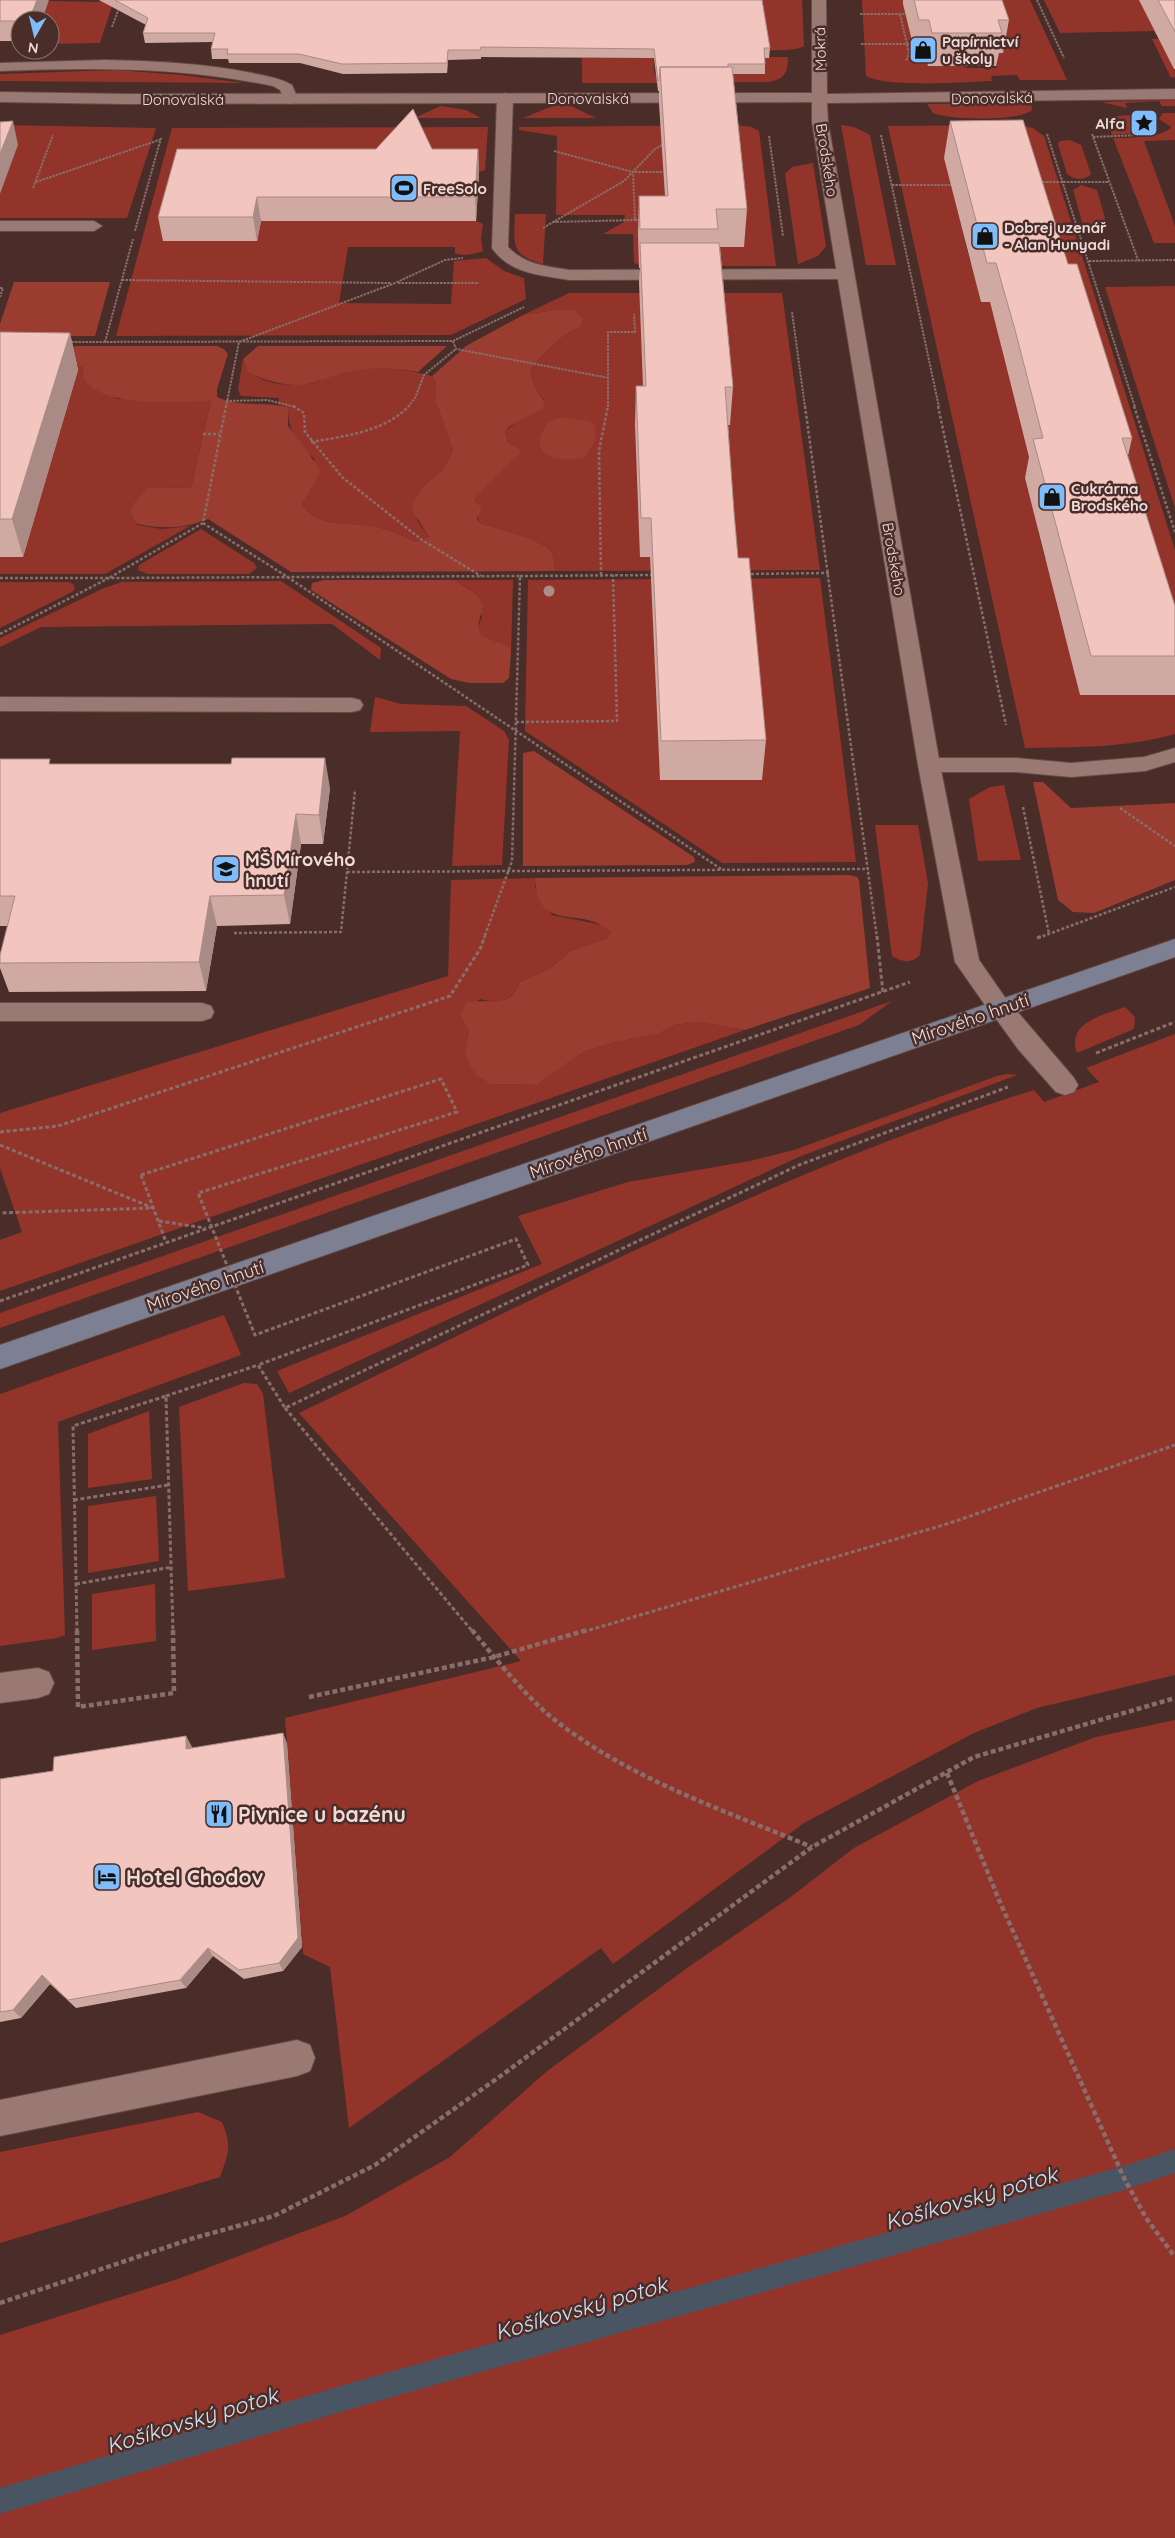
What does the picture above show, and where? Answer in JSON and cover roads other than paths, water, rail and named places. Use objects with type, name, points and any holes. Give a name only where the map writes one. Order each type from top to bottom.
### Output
[{"type":"main road","name":"Mírového hnutí","points":[[0,1357],[1175,948]]},
{"type":"street","name":"Mokrá","points":[[819,0],[820,98]]},
{"type":"street","points":[[0,67],[112,63],[174,66],[278,83],[287,88],[290,99]]},
{"type":"street","name":"Donovalská","points":[[0,97],[290,99],[820,98],[1175,94]]},
{"type":"street","points":[[505,98],[500,248],[508,260],[524,268],[569,275],[845,274]]},
{"type":"street","name":"Brodského","points":[[820,98],[820,122],[845,274],[929,765],[967,962],[1027,1042],[1065,1085]]},
{"type":"street","points":[[0,226],[94,226]]},
{"type":"street","points":[[0,704],[352,705]]},
{"type":"street","points":[[929,765],[1015,765],[1071,770],[1145,764],[1175,755]]},
{"type":"street","points":[[0,1012],[202,1012]]},
{"type":"street","points":[[0,1688],[38,1683]]},
{"type":"street","points":[[0,2118],[297,2058]]},
{"type":"waterway","name":"Košíkovský potok","points":[[0,2501],[361,2393],[1124,2178],[1175,2161]]},
{"type":"place","name":"Papírnictví u školy","points":[[923,50]]},
{"type":"place","name":"Alfa","points":[[1144,123]]},
{"type":"place","name":"FreeSolo","points":[[404,188]]},
{"type":"place","name":"Dobrej uzenář - Alan Hunyadi","points":[[985,236]]},
{"type":"place","name":"Cukrárna Brodského","points":[[1052,497]]},
{"type":"place","name":"MŠ Mírového hnutí","points":[[226,869]]},
{"type":"place","name":"Pivnice u bazénu","points":[[219,1814]]},
{"type":"place","name":"Hotel Chodov","points":[[107,1877]]}]
